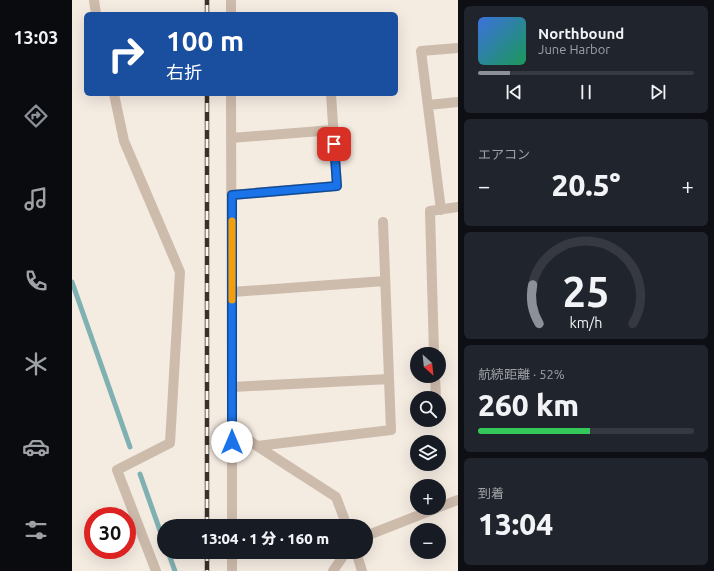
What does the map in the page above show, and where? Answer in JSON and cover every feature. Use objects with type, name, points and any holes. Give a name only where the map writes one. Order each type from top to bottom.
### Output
[{"type":"street","points":[[94,0],[96,12]]},
{"type":"street","points":[[231,0],[231,12]]},
{"type":"street","points":[[441,210],[421,51],[458,48]]},
{"type":"street","points":[[114,96],[124,141],[180,272],[170,443],[117,470],[156,571]]},
{"type":"street","points":[[231,96],[232,519]]},
{"type":"street","points":[[232,195],[337,186],[331,96]]},
{"type":"street","points":[[428,106],[458,102]]},
{"type":"street","points":[[231,138],[333,130]]},
{"type":"street","points":[[434,347],[430,211],[458,208]]},
{"type":"street","points":[[257,446],[391,430],[383,222]]},
{"type":"street","points":[[232,292],[385,281]]},
{"type":"street","points":[[232,387],[389,379]]},
{"type":"street","points":[[232,428],[336,497],[344,519]]},
{"type":"street","points":[[446,505],[458,500]]},
{"type":"street","points":[[373,533],[420,515]]},
{"type":"street","points":[[232,559],[232,571]]},
{"type":"street","points":[[333,571],[341,559]]},
{"type":"street","points":[[358,559],[362,571]]},
{"type":"waterway","points":[[72,282],[130,447]]},
{"type":"waterway","points":[[140,474],[157,522]]},
{"type":"waterway","points":[[171,559],[175,571]]},
{"type":"railway","points":[[207,0],[207,12]]},
{"type":"railway","points":[[207,96],[207,519]]},
{"type":"railway","points":[[207,559],[207,571]]},
{"type":"slow traffic","points":[[232,221],[232,300]]},
{"type":"route","points":[[232,442],[232,195],[337,186],[334,144]]}]
